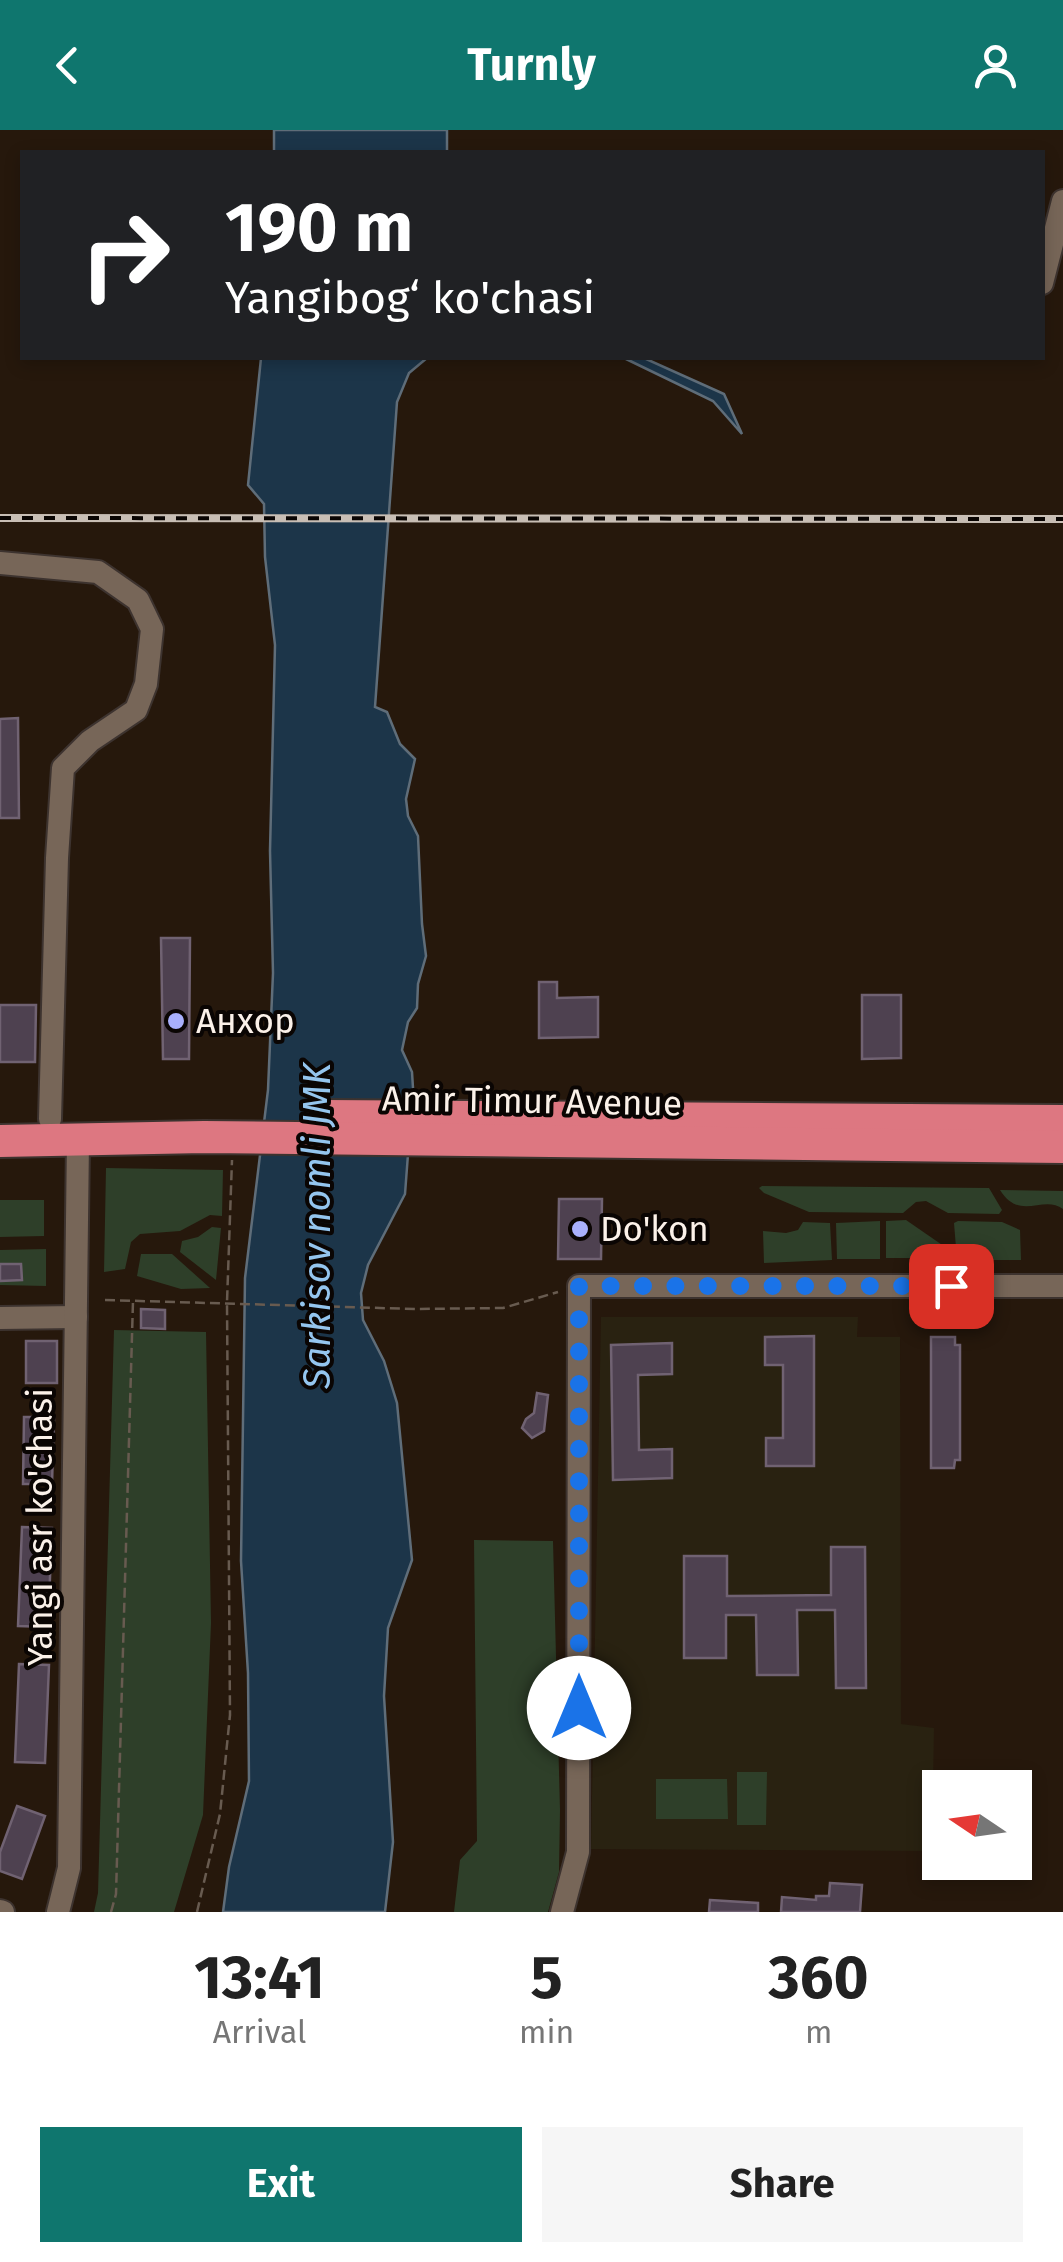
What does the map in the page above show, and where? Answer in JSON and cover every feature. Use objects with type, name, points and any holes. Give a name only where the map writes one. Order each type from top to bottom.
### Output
[{"type":"highway","name":"Amir Timur Avenue","points":[[0,1120],[453,1128],[1063,1121]]},
{"type":"highway","name":"Amir Timur Avenue","points":[[0,1141],[78,1140],[203,1126]]},
{"type":"highway","name":"Amir Timur Avenue","points":[[453,1128],[1063,1147]]},
{"type":"street","points":[[1045,271],[1063,201]]},
{"type":"street","points":[[0,563],[98,572],[138,600],[152,629],[146,684],[136,710],[90,741],[63,768],[50,1120]]},
{"type":"street","name":"Yangi asr ko'chasi","points":[[58,1912],[70,1868],[78,1140]]},
{"type":"street","points":[[562,1912],[578,1852],[579,1286],[1063,1286]]},
{"type":"street","points":[[0,1318],[76,1317]]},
{"type":"path","points":[[196,1912],[220,1814],[230,1715],[232,1157]]},
{"type":"path","points":[[105,1300],[504,1308],[579,1286]]},
{"type":"path","points":[[111,1912],[117,1874],[133,1301]]},
{"type":"shaded area","points":[[601,1317],[858,1317],[857,1337],[900,1337],[901,1724],[934,1728],[933,1770],[922,1770],[922,1851],[591,1849]]},
{"type":"green space","points":[[106,1168],[223,1170],[222,1216],[210,1215],[180,1231],[140,1234],[131,1242],[125,1269],[104,1272]]},
{"type":"green space","points":[[759,1188],[989,1188],[1002,1210],[999,1214],[948,1213],[926,1201],[916,1202],[903,1213],[809,1212],[764,1193]]},
{"type":"green space","points":[[1000,1190],[1063,1191],[1063,1209],[1048,1204],[1015,1204]]},
{"type":"green space","points":[[0,1200],[44,1200],[44,1236],[0,1237]]},
{"type":"green space","points":[[906,1220],[948,1249],[948,1258],[886,1258],[886,1221]]},
{"type":"green space","points":[[880,1221],[880,1259],[837,1259],[836,1223]]},
{"type":"green space","points":[[803,1222],[830,1223],[832,1260],[764,1263],[763,1231],[786,1233],[798,1230]]},
{"type":"green space","points":[[1002,1222],[1020,1230],[1021,1260],[957,1260],[954,1223]]},
{"type":"green space","points":[[212,1227],[221,1228],[216,1280],[180,1252],[182,1241],[198,1237]]},
{"type":"green space","points":[[46,1249],[46,1286],[0,1285],[0,1250]]},
{"type":"green space","points":[[141,1254],[172,1254],[210,1288],[181,1289],[137,1276]]},
{"type":"green space","points":[[114,1330],[206,1332],[211,1623],[203,1815],[174,1912],[94,1912],[98,1893]]},
{"type":"green space","points":[[474,1540],[553,1541],[560,1810],[559,1872],[548,1912],[454,1912],[460,1860],[477,1841]]},
{"type":"green space","points":[[737,1772],[767,1772],[766,1825],[737,1825]]},
{"type":"green space","points":[[656,1779],[727,1779],[728,1819],[656,1819]]},
{"type":"water","points":[[274,130],[447,130],[447,150],[274,150]]},
{"type":"water","name":"Sarkisov nomli JMK","points":[[261,360],[425,360],[409,373],[397,402],[375,707],[387,712],[400,744],[415,759],[406,799],[408,816],[418,836],[426,956],[418,984],[417,1008],[408,1022],[402,1050],[412,1072],[413,1088],[405,1194],[368,1265],[361,1293],[363,1320],[384,1361],[397,1403],[412,1560],[388,1628],[384,1696],[393,1842],[385,1912],[223,1912],[249,1781],[241,1561],[245,1278],[268,1090],[273,973],[270,851],[275,645],[265,557],[264,504],[248,485]]},
{"type":"water","points":[[628,360],[648,360],[724,394],[742,434],[713,401]]},
{"type":"building","points":[[18,718],[19,818],[0,818],[0,719]]},
{"type":"building","name":"Анхор","points":[[161,938],[190,938],[189,1059],[163,1059]]},
{"type":"building","points":[[539,982],[557,982],[557,998],[598,997],[598,1037],[539,1038]]},
{"type":"building","points":[[862,995],[901,995],[901,1058],[862,1059]]},
{"type":"building","points":[[0,1005],[36,1005],[35,1062],[0,1062]]},
{"type":"building","name":"Do'kon","points":[[559,1199],[602,1199],[601,1259],[558,1259]]},
{"type":"building","points":[[0,1264],[21,1264],[22,1280],[0,1281]]},
{"type":"building","points":[[141,1309],[165,1310],[165,1329],[141,1328]]},
{"type":"building","points":[[814,1336],[814,1466],[766,1466],[766,1438],[783,1438],[783,1365],[765,1365],[765,1337]]},
{"type":"building","points":[[931,1337],[955,1337],[955,1345],[960,1345],[960,1460],[955,1460],[954,1468],[931,1468]]},
{"type":"building","points":[[26,1341],[57,1341],[57,1383],[26,1383]]},
{"type":"building","points":[[672,1343],[672,1374],[638,1375],[639,1450],[672,1449],[672,1478],[613,1480],[611,1345]]},
{"type":"building","points":[[537,1393],[548,1395],[544,1431],[532,1438],[522,1428],[534,1413]]},
{"type":"building","points":[[24,1417],[54,1417],[52,1484],[23,1484]]},
{"type":"building","points":[[22,1527],[52,1528],[48,1627],[18,1626]]},
{"type":"building","points":[[831,1547],[865,1547],[866,1688],[836,1688],[835,1610],[797,1610],[798,1675],[757,1675],[756,1615],[726,1615],[726,1658],[684,1658],[684,1556],[727,1556],[727,1596],[831,1595]]},
{"type":"building","points":[[19,1664],[49,1665],[45,1763],[15,1762]]},
{"type":"building","points":[[17,1806],[45,1816],[22,1879],[0,1871],[0,1852]]},
{"type":"building","points":[[830,1883],[862,1885],[860,1912],[781,1912],[782,1897],[816,1900],[816,1896],[829,1896]]},
{"type":"building","points":[[710,1900],[758,1903],[758,1912],[709,1912]]},
{"type":"railway","points":[[0,518],[1063,519]]},
{"type":"place","name":"Анхор","points":[[176,1021]]},
{"type":"place","name":"Do'kon","points":[[580,1229]]},
{"type":"route","points":[[579,1708],[579,1286],[951,1286]]}]
